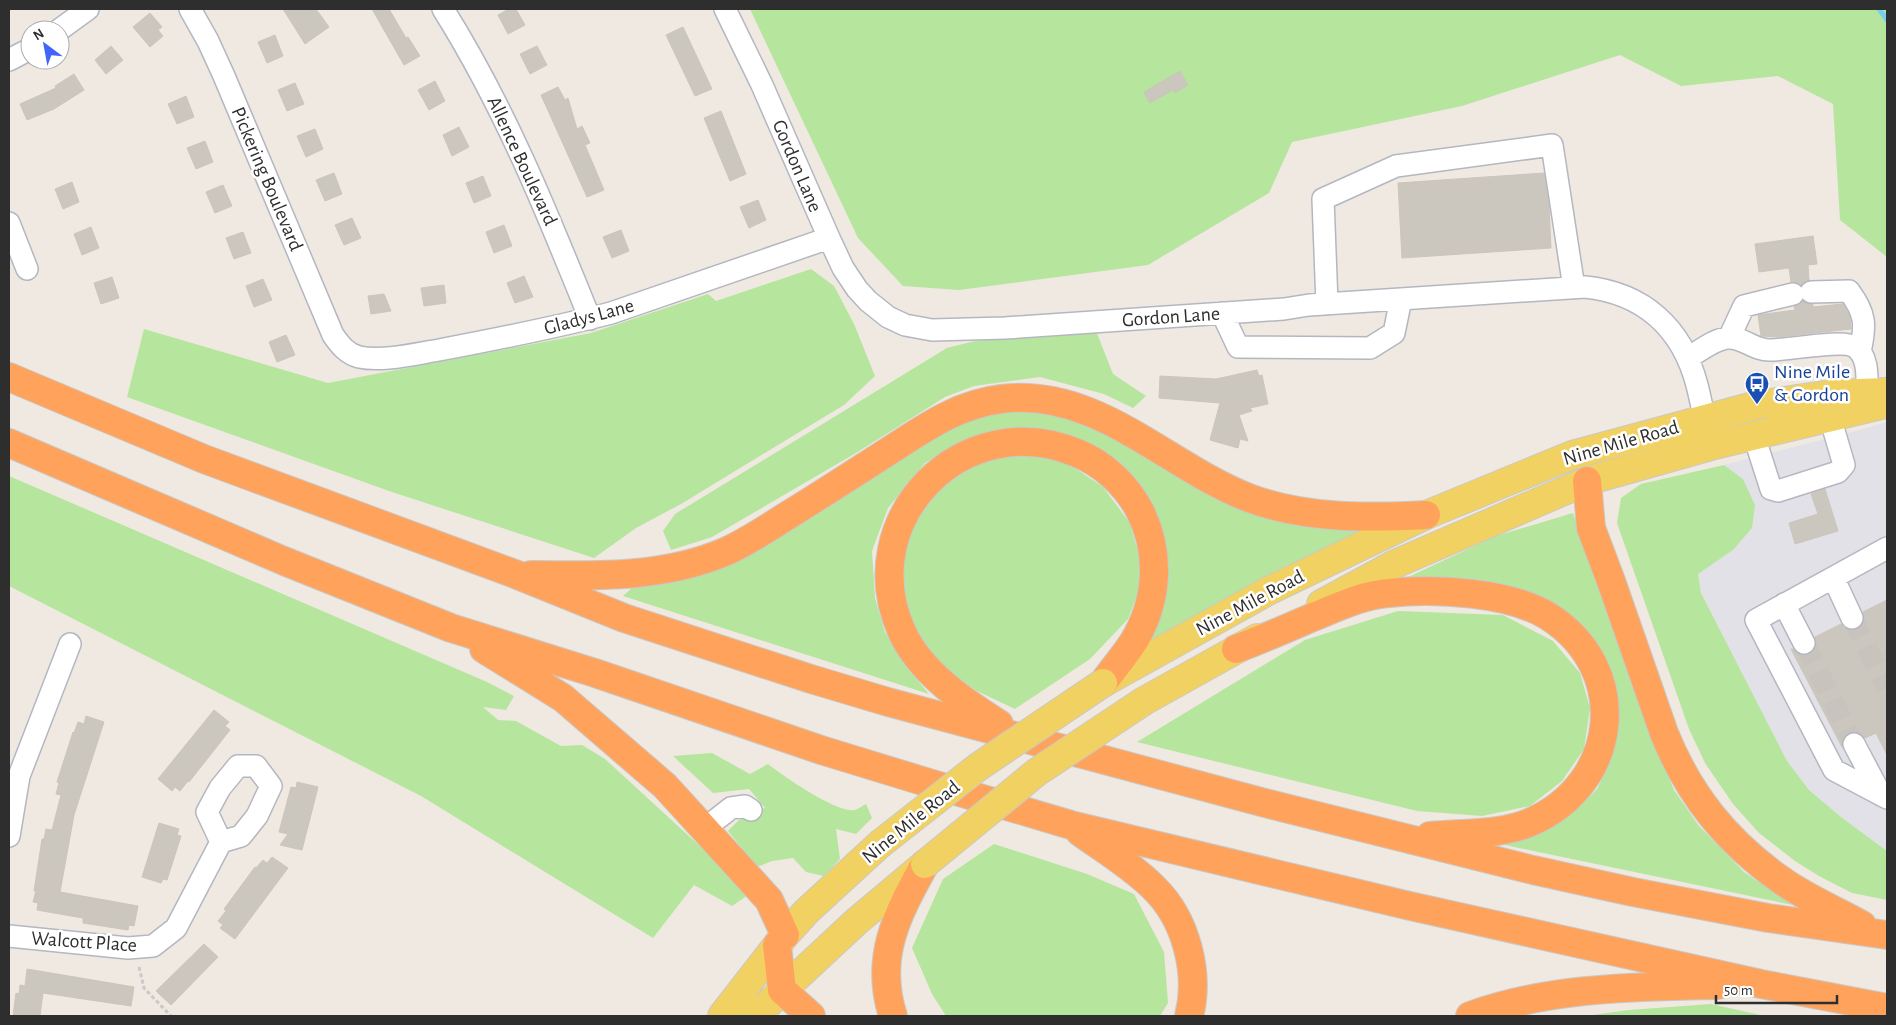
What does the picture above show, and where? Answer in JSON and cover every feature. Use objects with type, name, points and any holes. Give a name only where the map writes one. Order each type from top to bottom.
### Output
[{"type":"highway","points":[[9,377],[204,458],[515,574],[624,618],[888,702],[1265,803],[1533,870],[1633,892],[1768,918],[1883,934]]},
{"type":"highway","points":[[515,574],[620,575],[679,567],[706,559],[746,542],[935,421],[976,404],[1001,399],[1039,398],[1075,406],[1109,420],[1212,481],[1261,502],[1330,515],[1376,518],[1426,515]]},
{"type":"highway","points":[[1020,736],[981,712],[942,683],[931,672],[911,649],[893,608],[889,576],[892,546],[898,528],[919,491],[942,468],[970,452],[993,445],[1015,442],[1047,444],[1066,448],[1100,466],[1116,479],[1129,494],[1145,521],[1151,540],[1155,562],[1154,582],[1148,610],[1138,633],[1103,683]]},
{"type":"highway","points":[[9,443],[284,561],[451,628],[595,673],[821,750],[1071,825],[1410,906],[1761,984],[1887,1008]]},
{"type":"highway","points":[[1587,482],[1588,515],[1591,528],[1664,732],[1691,788],[1714,820],[1748,854],[1775,876],[1798,891],[1883,934]]},
{"type":"highway","points":[[1236,649],[1359,598],[1388,592],[1444,592],[1488,596],[1515,602],[1547,616],[1566,630],[1581,645],[1594,666],[1601,684],[1605,716],[1599,752],[1580,787],[1564,803],[1543,817],[1521,825],[1502,830],[1410,838]]},
{"type":"highway","points":[[451,628],[563,698],[665,786],[769,900],[781,940],[782,990],[811,1016]]},
{"type":"highway","points":[[1071,825],[1139,874],[1155,888],[1172,911],[1186,942],[1190,962],[1192,998],[1188,1016]]},
{"type":"highway","points":[[893,1016],[886,983],[888,946],[902,905],[925,864]]},
{"type":"highway","points":[[1470,1016],[1518,1002],[1572,992],[1646,986],[1761,984]]},
{"type":"main road","name":"Nine Mile Road","points":[[722,1016],[781,940],[807,912],[880,844],[978,767],[1103,683],[1268,591],[1426,515],[1572,455],[1757,405],[1831,394],[1883,400]]},
{"type":"main road","name":"Nine Mile Road","points":[[755,1016],[856,921],[1037,772],[1144,701],[1236,649],[1395,564],[1587,482],[1711,446],[1830,417],[1883,400]]},
{"type":"street","points":[[70,22],[88,9]]},
{"type":"street","name":"Pickering Boulevard","points":[[190,9],[208,41],[224,76],[333,335],[344,349]]},
{"type":"street","name":"Allence Boulevard","points":[[443,9],[476,63],[521,152],[590,319]]},
{"type":"street","name":"Gordon Lane","points":[[725,9],[762,85],[844,268],[857,289],[868,301],[888,317],[920,329],[1006,328],[1585,287],[1604,290],[1631,298],[1660,318],[1674,334],[1688,358],[1697,384],[1711,446]]},
{"type":"street","points":[[1327,304],[1323,199],[1396,166],[1552,145],[1574,288]]},
{"type":"street","points":[[9,223],[27,269]]},
{"type":"street","name":"Gladys Lane","points":[[344,349],[353,355],[375,358],[420,353],[518,336],[611,313],[829,238]]},
{"type":"street","points":[[1729,338],[1744,306],[1802,293],[1849,291],[1861,306],[1865,330],[1860,352]]},
{"type":"street","points":[[1222,313],[1238,347],[1370,348],[1394,333],[1401,299]]},
{"type":"street","points":[[1688,358],[1716,341],[1729,338],[1742,340],[1760,350],[1840,343],[1853,345],[1860,352],[1866,368],[1883,400]]},
{"type":"street","points":[[1754,436],[1771,489],[1778,492],[1838,472],[1844,464],[1830,417]]},
{"type":"street","points":[[1884,797],[1834,770],[1756,620],[1834,579],[1887,548]]},
{"type":"street","points":[[1834,579],[1852,618]]},
{"type":"street","points":[[1784,604],[1804,643]]},
{"type":"street","points":[[9,836],[14,773],[70,644]]},
{"type":"street","points":[[1854,744],[1884,797]]},
{"type":"street","points":[[704,829],[731,808],[745,806],[751,810]]},
{"type":"street","name":"Walcott Place","points":[[9,936],[128,948],[152,946],[176,928],[221,842]]},
{"type":"path","points":[[139,968],[144,988],[170,1016]]},
{"type":"shaded area","points":[[1887,422],[1887,851],[1841,817],[1809,790],[1787,761],[1701,593],[1697,574],[1733,550],[1743,479],[1724,465]]},
{"type":"green space","points":[[750,9],[1887,9],[1887,257],[1840,220],[1833,104],[1778,76],[1681,86],[1620,55],[1462,106],[1292,142],[1269,193],[1148,265],[959,290],[903,286],[858,238]]},
{"type":"green space","points":[[811,269],[834,286],[854,324],[875,376],[844,405],[681,504],[636,528],[594,558],[389,491],[127,397],[144,329],[328,383],[591,333],[708,294],[716,301]]},
{"type":"green space","points":[[1096,331],[1113,374],[1146,396],[1133,408],[1104,394],[1040,377],[974,386],[945,397],[856,453],[712,537],[671,550],[663,531],[675,514],[947,348],[975,341]]},
{"type":"green space","points":[[1001,410],[1043,411],[1079,420],[1368,529],[1239,591],[1141,646],[1165,546],[1060,435],[1002,430],[954,447],[925,463],[888,508],[872,551],[875,598],[885,632],[903,663],[929,694],[623,596],[636,584],[940,430]]},
{"type":"green space","points":[[1023,453],[1069,464],[1103,487],[1130,523],[1139,556],[1140,588],[1128,619],[1090,659],[1015,709],[977,691],[943,667],[911,630],[900,590],[902,554],[913,518],[943,482],[977,460]]},
{"type":"green space","points":[[1724,465],[1743,479],[1755,505],[1752,528],[1733,550],[1698,574],[1701,593],[1787,761],[1809,790],[1841,817],[1887,851],[1887,900],[1852,893],[1819,876],[1795,861],[1759,833],[1733,804],[1705,763],[1689,729],[1617,523],[1621,498],[1641,484]]},
{"type":"green space","points":[[9,476],[487,682],[514,696],[506,710],[483,707],[498,720],[516,721],[561,746],[582,745],[605,759],[751,893],[732,906],[694,885],[653,938],[421,796],[9,586]]},
{"type":"green space","points":[[1573,513],[1644,718],[1674,790],[1699,826],[1744,872],[1793,905],[1505,845],[1505,838],[1538,832],[1560,821],[1580,806],[1597,789],[1609,765],[1617,735],[1618,701],[1606,660],[1581,627],[1544,598],[1504,588],[1404,579],[1496,536]]},
{"type":"green space","points":[[1398,611],[1503,615],[1553,641],[1580,673],[1590,708],[1584,749],[1562,781],[1530,806],[1482,816],[1417,811],[1137,742],[1305,640]]},
{"type":"green space","points":[[712,753],[750,774],[768,764],[811,793],[836,806],[847,810],[855,810],[866,804],[872,818],[856,834],[836,829],[840,859],[824,876],[806,872],[793,858],[772,861],[757,867],[728,831],[746,813],[765,808],[749,789],[713,793],[673,756]]},
{"type":"green space","points":[[994,844],[1087,874],[1134,894],[1164,952],[1168,1003],[1160,1016],[946,1016],[932,994],[912,948],[943,879]]},
{"type":"green space","points":[[1711,1004],[1765,1016],[1585,1016],[1629,1010]]},
{"type":"building","points":[[283,9],[316,9],[329,27],[305,44]]},
{"type":"building","points":[[372,9],[389,9],[406,38],[408,37],[420,56],[404,65]]},
{"type":"building","points":[[509,9],[516,9],[525,25],[508,34],[498,15]]},
{"type":"building","points":[[150,13],[162,27],[158,30],[163,36],[150,47],[133,27]]},
{"type":"building","points":[[683,27],[712,89],[695,96],[666,35]]},
{"type":"building","points":[[275,35],[283,56],[267,63],[258,42]]},
{"type":"building","points":[[111,46],[123,60],[106,74],[95,60]]},
{"type":"building","points":[[537,46],[547,65],[530,74],[520,54]]},
{"type":"building","points":[[1180,71],[1188,85],[1175,93],[1173,90],[1150,103],[1144,92]]},
{"type":"building","points":[[74,74],[84,90],[54,109],[27,120],[20,104],[56,88],[55,86]]},
{"type":"building","points":[[435,81],[445,101],[429,110],[418,90]]},
{"type":"building","points":[[295,83],[304,104],[287,111],[278,90]]},
{"type":"building","points":[[558,87],[565,100],[568,98],[577,129],[582,126],[590,143],[585,145],[604,190],[587,197],[541,95]]},
{"type":"building","points":[[186,96],[194,117],[177,124],[168,104]]},
{"type":"building","points":[[721,111],[746,174],[730,181],[704,118]]},
{"type":"building","points":[[459,127],[469,147],[452,156],[443,135]]},
{"type":"building","points":[[315,129],[323,149],[306,157],[297,136]]},
{"type":"building","points":[[205,141],[213,162],[196,169],[187,148]]},
{"type":"building","points":[[334,173],[342,194],[325,201],[316,180]]},
{"type":"building","points":[[1544,173],[1549,206],[1551,248],[1402,258],[1398,183]]},
{"type":"building","points":[[483,176],[491,196],[474,203],[466,183]]},
{"type":"building","points":[[72,182],[79,202],[63,209],[55,189]]},
{"type":"building","points":[[223,185],[232,206],[215,213],[206,192]]},
{"type":"building","points":[[758,200],[766,220],[749,228],[740,207]]},
{"type":"building","points":[[352,218],[361,238],[344,245],[335,225]]},
{"type":"building","points":[[504,225],[512,246],[494,253],[486,232]]},
{"type":"building","points":[[91,227],[99,248],[82,255],[74,234]]},
{"type":"building","points":[[621,230],[629,251],[612,258],[603,237]]},
{"type":"building","points":[[243,232],[251,253],[234,259],[226,238]]},
{"type":"building","points":[[1813,236],[1817,264],[1808,265],[1809,280],[1801,285],[1791,282],[1789,268],[1759,272],[1755,244]]},
{"type":"building","points":[[524,276],[533,297],[515,303],[507,283]]},
{"type":"building","points":[[112,277],[119,298],[101,304],[94,283]]},
{"type":"building","points":[[263,279],[272,300],[254,307],[246,286]]},
{"type":"building","points":[[444,285],[446,303],[424,306],[421,288]]},
{"type":"building","points":[[384,294],[391,311],[371,314],[368,296]]},
{"type":"building","points":[[1803,301],[1813,304],[1813,307],[1843,304],[1850,317],[1851,329],[1778,337],[1761,336],[1758,315],[1795,310],[1794,307]]},
{"type":"building","points":[[286,335],[295,355],[277,362],[269,342]]},
{"type":"building","points":[[1257,370],[1259,376],[1262,375],[1268,404],[1250,408],[1252,411],[1239,415],[1248,441],[1240,439],[1238,448],[1210,440],[1220,403],[1159,398],[1160,376],[1216,379]]},
{"type":"building","points":[[1825,489],[1838,531],[1795,544],[1789,523],[1818,514],[1811,494]]},
{"type":"building","points":[[1887,600],[1887,755],[1876,733],[1865,738],[1860,733],[1849,733],[1843,738],[1842,747],[1791,649],[1803,655],[1810,654],[1815,649],[1815,637],[1841,624],[1844,628],[1850,630],[1858,629],[1862,626],[1864,620],[1863,612]]},
{"type":"building","points":[[214,710],[229,722],[225,726],[230,730],[189,782],[180,791],[175,787],[172,791],[158,779]]},
{"type":"building","points":[[86,716],[104,722],[74,815],[60,892],[138,906],[134,926],[129,925],[128,930],[83,923],[83,918],[37,910],[38,903],[33,902],[42,839],[44,839],[46,829],[52,830],[61,795],[56,794],[59,783],[57,782],[73,732],[78,722],[84,724]]},
{"type":"building","points":[[297,782],[318,787],[302,850],[280,845],[288,834],[279,832],[291,787],[296,788]]},
{"type":"building","points":[[159,823],[179,829],[177,835],[181,836],[167,880],[163,879],[161,883],[142,877]]},
{"type":"building","points":[[272,857],[288,868],[235,939],[220,928],[223,925],[218,921],[226,911],[224,909],[255,867],[263,860],[267,863]]},
{"type":"building","points":[[204,944],[218,957],[171,1005],[156,991]]},
{"type":"building","points":[[27,969],[134,987],[131,1006],[43,993],[40,1016],[13,1016],[16,993],[19,994],[20,985],[25,986]]},
{"type":"waterway","points":[[1879,9],[1887,20]]},
{"type":"tunnel","points":[[1852,618],[1887,688]]},
{"type":"tunnel","points":[[1804,643],[1854,744]]},
{"type":"place","name":"Nine Mile & Gordon","points":[[1757,405]]}]
